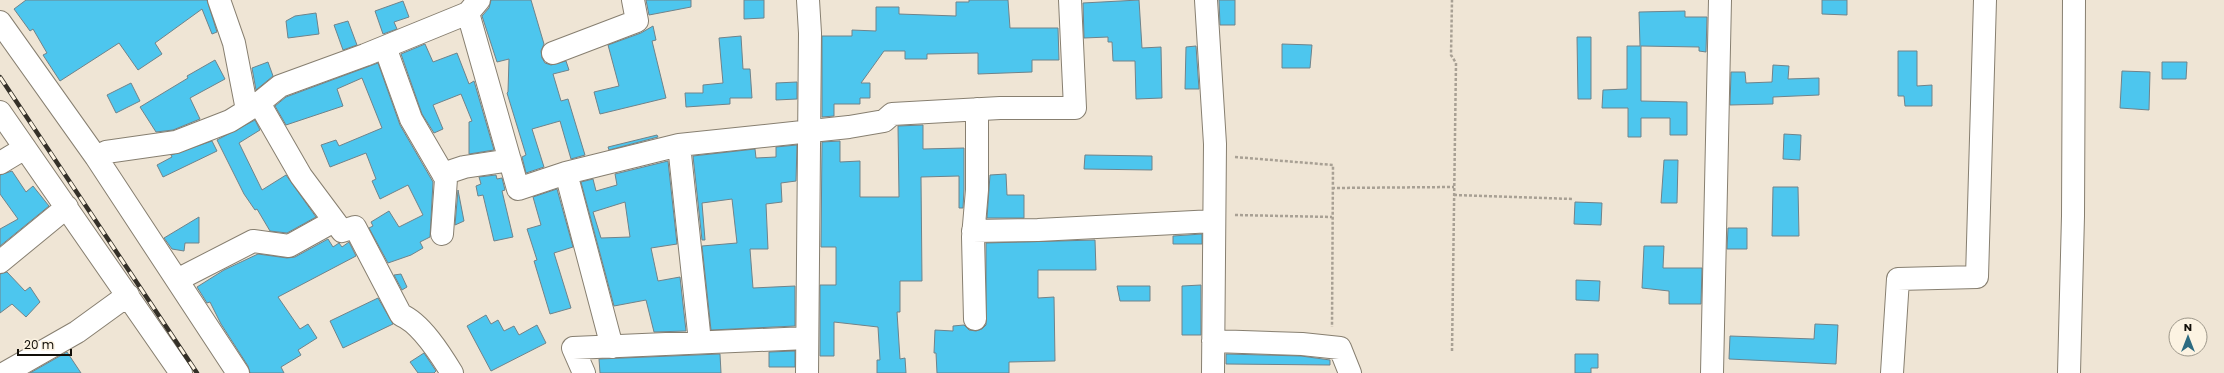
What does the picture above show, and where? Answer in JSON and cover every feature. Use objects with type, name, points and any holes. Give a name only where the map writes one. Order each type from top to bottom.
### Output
[{"type":"street","points":[[219,0],[254,106],[301,176],[342,231],[356,227],[401,315],[411,319],[452,373]]},
{"type":"street","points":[[553,53],[637,21],[633,0]]},
{"type":"street","points":[[807,373],[810,32],[808,0]]},
{"type":"street","points":[[96,157],[106,152],[176,142],[230,121],[254,106],[280,86],[385,47],[473,6],[518,189],[566,173],[678,145],[884,122],[892,114],[977,109],[1075,108],[1070,0]]},
{"type":"street","points":[[1206,0],[1215,156],[1213,373]]},
{"type":"street","points":[[1712,373],[1720,0]]},
{"type":"street","points":[[1892,373],[1898,279],[1977,277],[1985,0]]},
{"type":"street","points":[[2069,373],[2073,216],[2074,0]]},
{"type":"street","points":[[0,22],[96,157],[238,373]]},
{"type":"street","points":[[385,47],[411,119],[446,179],[442,234]]},
{"type":"street","points":[[975,319],[973,231],[977,190],[977,109]]},
{"type":"street","points":[[0,112],[181,373]]},
{"type":"street","points":[[678,145],[700,342]]},
{"type":"street","points":[[0,164],[25,148]]},
{"type":"street","points":[[443,174],[464,167],[510,160]]},
{"type":"street","points":[[566,173],[612,347]]},
{"type":"street","points":[[0,262],[67,207]]},
{"type":"street","points":[[973,231],[1038,230],[1214,218]]},
{"type":"street","points":[[177,280],[253,241],[289,246],[334,221]]},
{"type":"street","points":[[5,373],[77,332],[128,295]]},
{"type":"street","points":[[584,373],[573,348],[807,338]]},
{"type":"street","points":[[1213,341],[1302,344],[1340,348],[1350,373]]},
{"type":"path","points":[[1452,0],[1451,55],[1456,63],[1452,351]]},
{"type":"path","points":[[1215,156],[1274,159],[1292,163],[1333,165],[1332,348]]},
{"type":"path","points":[[1332,188],[1454,187]]},
{"type":"path","points":[[1454,195],[1573,199]]},
{"type":"path","points":[[1214,218],[1332,217]]},
{"type":"building","points":[[26,0],[207,0],[217,32],[212,34],[202,9],[155,43],[162,54],[138,70],[119,43],[60,81],[43,55],[47,53],[33,29],[30,31],[14,9]]},
{"type":"building","points":[[491,0],[531,0],[544,44],[541,51],[542,58],[545,63],[551,65],[566,61],[569,70],[553,74],[561,101],[568,99],[585,155],[571,159],[560,121],[532,129],[544,167],[526,173],[522,157],[526,155],[507,93],[509,59],[497,62],[482,16],[489,8]]},
{"type":"building","points":[[646,0],[691,0],[691,7],[649,15]]},
{"type":"building","points":[[744,0],[764,0],[764,18],[744,19]]},
{"type":"building","points":[[969,0],[1008,0],[1010,28],[1058,28],[1059,60],[1032,60],[1032,72],[978,74],[978,53],[927,54],[927,59],[905,59],[905,51],[884,51],[861,83],[870,83],[870,98],[860,98],[860,104],[834,104],[834,116],[822,117],[822,36],[852,36],[852,30],[876,31],[876,7],[899,7],[899,14],[956,16],[956,2],[969,2]]},
{"type":"building","points":[[1139,0],[1142,48],[1161,47],[1162,98],[1136,99],[1135,61],[1113,61],[1112,42],[1108,42],[1108,37],[1084,38],[1083,3]]},
{"type":"building","points":[[1219,0],[1235,0],[1235,25],[1220,25]]},
{"type":"building","points":[[1822,0],[1847,0],[1847,15],[1822,14]]},
{"type":"building","points":[[403,1],[409,17],[394,22],[397,29],[383,34],[375,11]]},
{"type":"building","points":[[1685,11],[1685,17],[1707,17],[1706,52],[1699,51],[1699,47],[1641,46],[1641,101],[1687,102],[1687,135],[1670,135],[1670,118],[1641,118],[1641,137],[1628,137],[1628,108],[1602,108],[1603,90],[1627,89],[1627,46],[1640,46],[1639,12]]},
{"type":"building","points":[[316,13],[319,34],[288,38],[286,21],[295,16]]},
{"type":"building","points":[[348,21],[357,45],[343,50],[334,25]]},
{"type":"building","points":[[653,26],[656,40],[652,41],[666,98],[600,114],[594,92],[619,86],[608,45],[641,33]]},
{"type":"building","points":[[741,36],[743,69],[750,69],[752,98],[730,98],[730,104],[686,107],[685,93],[703,93],[703,85],[723,83],[719,38]]},
{"type":"building","points":[[1577,37],[1591,37],[1591,99],[1578,99]]},
{"type":"building","points":[[425,44],[433,62],[457,53],[469,84],[474,81],[494,150],[469,154],[469,122],[472,121],[461,94],[433,105],[443,129],[434,133],[422,114],[401,54]]},
{"type":"building","points":[[1282,44],[1312,45],[1310,68],[1282,68]]},
{"type":"building","points":[[1196,46],[1199,89],[1185,89],[1186,47]]},
{"type":"building","points":[[1898,51],[1917,51],[1917,86],[1932,85],[1932,106],[1905,106],[1904,96],[1898,96]]},
{"type":"building","points":[[215,60],[225,79],[190,98],[200,119],[173,130],[156,132],[140,107],[188,78],[187,76]]},
{"type":"building","points":[[268,62],[273,76],[256,90],[252,68]]},
{"type":"building","points":[[2162,62],[2187,62],[2186,79],[2162,79]]},
{"type":"building","points":[[378,63],[400,125],[433,182],[430,237],[420,242],[423,248],[411,255],[388,263],[369,228],[373,226],[371,222],[389,211],[399,227],[423,215],[408,185],[380,199],[372,181],[376,179],[366,153],[330,167],[321,145],[336,140],[339,146],[382,128],[362,78],[337,89],[343,106],[286,125],[275,106],[286,97]]},
{"type":"building","points":[[1773,65],[1789,66],[1788,79],[1819,78],[1819,95],[1773,97],[1773,104],[1730,105],[1731,72],[1745,72],[1746,83],[1772,82]]},
{"type":"building","points":[[2122,71],[2150,72],[2149,110],[2120,108]]},
{"type":"building","points":[[797,82],[797,99],[776,100],[776,83]]},
{"type":"building","points":[[131,83],[140,101],[116,113],[107,95]]},
{"type":"building","points":[[255,120],[260,130],[239,143],[262,190],[286,175],[316,217],[287,233],[270,231],[257,209],[255,210],[244,194],[217,140]]},
{"type":"building","points":[[923,125],[923,149],[964,148],[963,208],[959,208],[959,176],[921,177],[922,281],[900,281],[900,312],[897,312],[900,359],[905,358],[906,373],[877,373],[877,360],[880,360],[878,327],[834,322],[834,356],[820,356],[820,285],[836,285],[836,247],[821,247],[822,142],[840,141],[840,162],[860,161],[860,197],[899,197],[898,126]]},
{"type":"building","points":[[1784,134],[1801,135],[1800,160],[1783,159]]},
{"type":"building","points":[[657,135],[658,137],[609,150],[608,147]]},
{"type":"building","points":[[212,141],[217,151],[163,177],[157,165],[172,157],[171,155]]},
{"type":"building","points":[[797,145],[796,181],[781,183],[782,202],[766,204],[768,249],[750,249],[753,288],[795,286],[795,326],[711,330],[702,246],[737,243],[732,199],[702,203],[705,240],[702,240],[693,156],[755,149],[756,158],[776,157],[776,147]]},
{"type":"building","points":[[1085,155],[1152,156],[1152,170],[1084,169]]},
{"type":"building","points":[[1664,160],[1678,160],[1677,203],[1661,203]]},
{"type":"building","points":[[668,161],[677,244],[651,248],[658,281],[680,277],[686,331],[654,332],[646,300],[614,306],[581,182],[593,179],[596,191],[617,185],[615,174]],"holes":[[[625,202],[630,237],[601,238],[593,212]]]},
{"type":"building","points":[[12,171],[26,192],[33,186],[49,206],[0,246],[0,229],[18,219],[0,194],[0,175]]},
{"type":"building","points":[[1006,174],[1007,195],[1024,195],[1024,218],[987,218],[990,175]]},
{"type":"building","points":[[496,175],[497,179],[502,178],[505,190],[502,191],[513,237],[494,241],[483,195],[478,196],[476,186],[481,184],[479,177]]},
{"type":"building","points":[[1773,187],[1798,187],[1799,236],[1772,236]]},
{"type":"building","points":[[557,189],[573,247],[554,253],[571,308],[550,314],[534,261],[537,260],[527,229],[541,225],[533,197]]},
{"type":"building","points":[[458,190],[464,221],[455,225]]},
{"type":"building","points":[[1575,202],[1602,203],[1601,225],[1574,224]]},
{"type":"building","points":[[199,217],[199,243],[185,243],[184,251],[172,249],[164,238]]},
{"type":"building","points":[[1728,228],[1747,228],[1747,249],[1727,249]]},
{"type":"building","points":[[1202,234],[1202,244],[1173,244],[1173,236]]},
{"type":"building","points":[[328,239],[333,247],[339,243],[342,247],[349,242],[356,256],[278,297],[300,329],[308,324],[317,338],[298,350],[301,355],[281,367],[284,373],[250,373],[248,366],[221,324],[210,302],[207,303],[197,287],[224,270],[258,254],[287,258],[295,257]]},
{"type":"building","points":[[1095,240],[1096,270],[1038,270],[1038,298],[1054,297],[1055,361],[1009,362],[1009,373],[937,373],[936,353],[934,353],[935,330],[953,331],[953,326],[964,325],[969,330],[976,331],[982,329],[986,325],[986,243]]},
{"type":"building","points":[[1644,246],[1664,246],[1663,268],[1702,268],[1701,304],[1669,304],[1669,291],[1642,288]]},
{"type":"building","points":[[7,272],[25,291],[30,287],[40,302],[26,317],[12,304],[0,313],[0,274]]},
{"type":"building","points":[[401,274],[407,287],[402,290],[394,275]]},
{"type":"building","points":[[1576,280],[1600,281],[1599,301],[1576,300]]},
{"type":"building","points":[[1201,285],[1201,335],[1182,335],[1182,286]]},
{"type":"building","points":[[1117,286],[1150,286],[1150,301],[1120,301]]},
{"type":"building","points":[[378,298],[393,324],[343,348],[330,321]]},
{"type":"building","points":[[486,315],[491,324],[498,320],[504,331],[514,326],[519,335],[537,325],[546,343],[491,371],[467,326]]},
{"type":"building","points":[[1815,324],[1838,325],[1836,364],[1729,359],[1730,336],[1814,339]]},
{"type":"building","points":[[795,351],[795,367],[769,367],[769,352]]},
{"type":"building","points":[[67,352],[81,373],[30,373]]},
{"type":"building","points":[[424,353],[436,371],[434,373],[418,373],[410,362]]},
{"type":"building","points":[[720,354],[721,373],[600,373],[599,359]]},
{"type":"building","points":[[1226,354],[1301,356],[1330,360],[1330,365],[1226,364]]},
{"type":"building","points":[[1575,354],[1598,354],[1598,368],[1591,368],[1591,373],[1575,373]]},
{"type":"railway","points":[[0,77],[197,373]]}]
